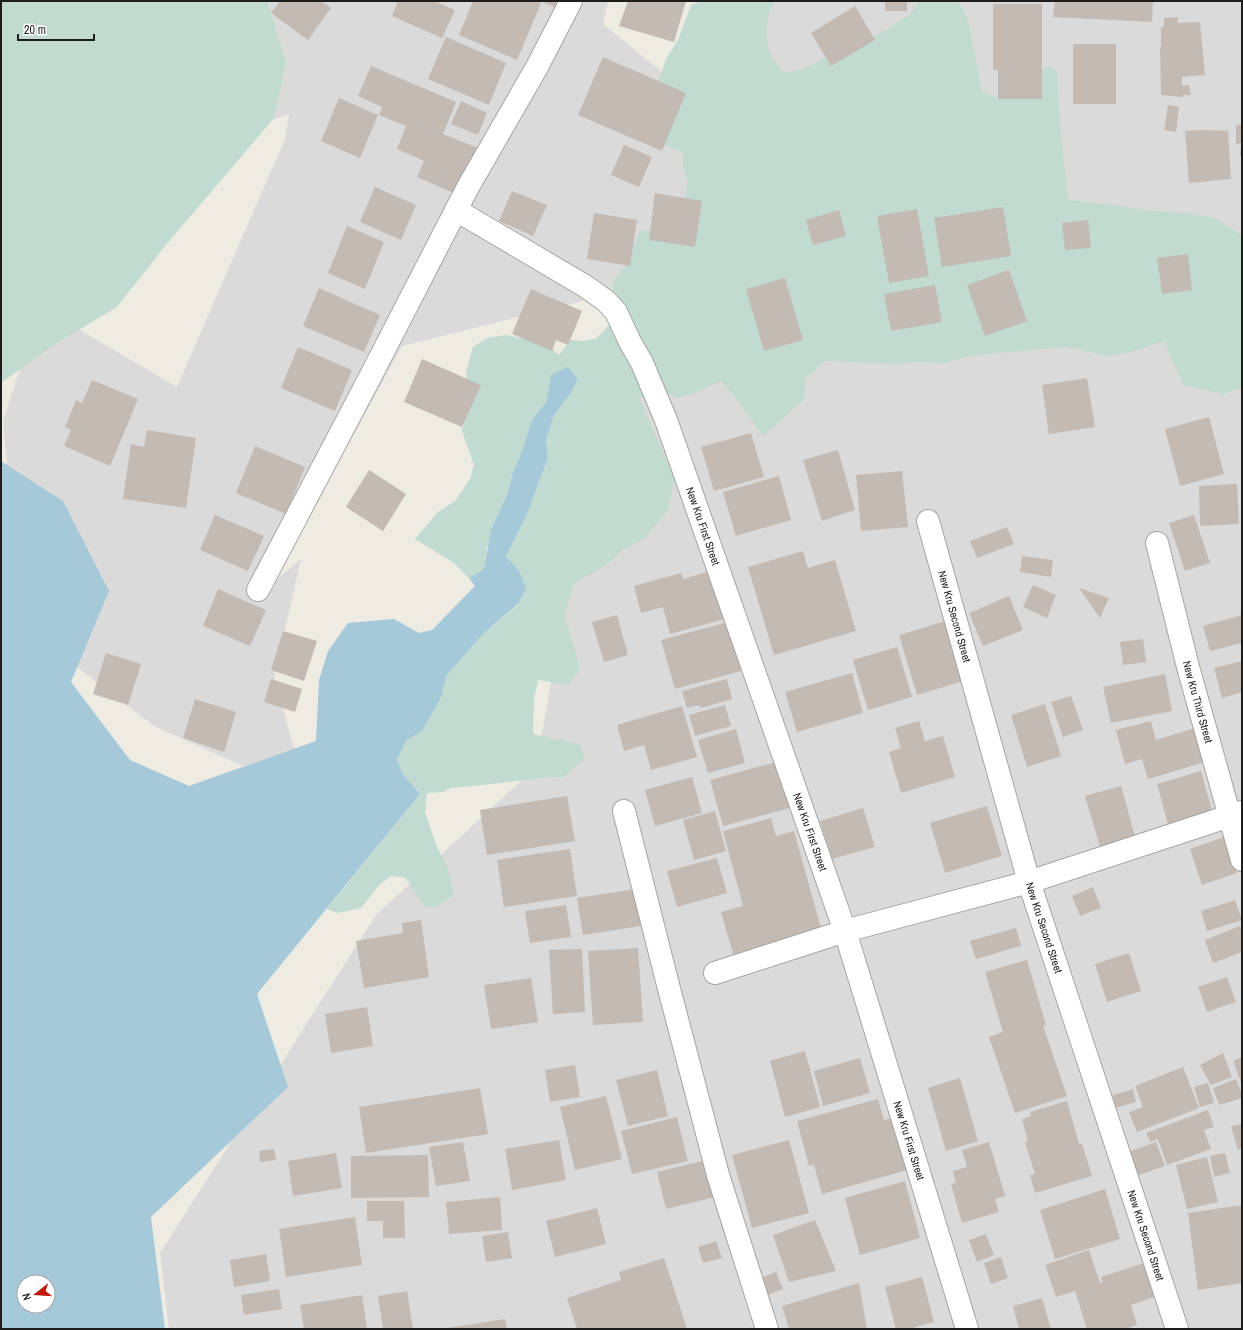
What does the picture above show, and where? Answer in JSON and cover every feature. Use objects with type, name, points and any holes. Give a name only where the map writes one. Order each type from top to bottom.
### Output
[{"type":"street","points":[[258,590],[371,376],[456,210],[537,67],[572,1]]},
{"type":"street","name":"New Kru First Street","points":[[456,210],[585,286],[606,301],[616,312],[642,363],[668,427],[845,931],[967,1329]]},
{"type":"street","name":"New Kru Second Street","points":[[928,521],[1029,882],[1177,1329]]},
{"type":"street","name":"New Kru Third Street","points":[[1157,543],[1188,667],[1235,814],[1242,860]]},
{"type":"street","points":[[624,810],[718,1175],[767,1329]]},
{"type":"street","points":[[715,973],[845,931],[1029,882],[1235,814]]},
{"type":"shaded area","points":[[217,1],[608,1],[603,24],[733,130],[706,270],[402,346],[320,496],[277,579],[301,559],[274,677],[307,795],[154,726],[43,641],[21,628],[3,420],[41,307],[177,387],[285,139],[289,114],[147,164]]},
{"type":"shaded area","points":[[755,1],[1242,1],[1242,1329],[169,1329],[160,1253],[376,915],[536,767],[609,356],[763,102]]},
{"type":"green space","points":[[1,1],[267,1],[286,62],[274,118],[165,246],[117,307],[55,344],[1,383]]},
{"type":"green space","points":[[703,1],[775,1],[771,7],[767,20],[768,42],[771,55],[784,73],[807,68],[833,53],[857,46],[908,16],[920,1],[958,1],[968,19],[982,92],[998,98],[1035,77],[1049,65],[1057,72],[1060,125],[1068,200],[1145,210],[1187,213],[1215,218],[1240,234],[1242,237],[1242,388],[1223,394],[1183,385],[1164,341],[1128,353],[1109,356],[1066,347],[970,356],[945,363],[916,362],[897,364],[825,361],[806,378],[804,399],[764,436],[733,394],[721,381],[679,398],[657,391],[639,398],[675,479],[668,510],[645,538],[623,550],[606,565],[573,584],[565,616],[580,669],[569,685],[538,680],[534,699],[533,734],[579,744],[585,758],[564,777],[541,778],[451,788],[443,792],[427,793],[425,812],[437,847],[448,868],[454,895],[435,908],[424,906],[406,878],[391,876],[379,885],[361,908],[337,913],[327,909],[420,794],[403,774],[397,759],[407,740],[422,731],[441,698],[447,675],[483,634],[518,605],[520,572],[506,556],[526,517],[548,458],[546,440],[554,416],[571,393],[578,379],[551,375],[546,402],[532,420],[522,451],[513,472],[507,495],[487,547],[484,568],[469,578],[454,563],[415,539],[437,513],[455,501],[470,479],[474,465],[462,431],[469,401],[466,373],[473,347],[487,338],[506,335],[548,344],[559,355],[571,340],[584,341],[597,338],[620,313],[612,284],[630,259],[640,230],[680,234],[688,181],[683,168],[683,153],[641,135],[638,121],[660,77],[666,59],[678,40],[691,5]]},
{"type":"water","points":[[568,367],[578,379],[571,393],[554,416],[546,440],[548,458],[526,517],[506,556],[520,572],[526,589],[518,604],[483,634],[447,675],[441,698],[422,731],[407,740],[397,759],[403,774],[420,794],[257,994],[288,1087],[151,1217],[165,1329],[1,1329],[1,461],[63,501],[109,591],[71,682],[130,760],[189,786],[316,741],[319,680],[328,651],[348,623],[394,619],[419,633],[432,630],[475,586],[469,578],[484,568],[491,530],[507,495],[513,472],[522,451],[532,420],[546,402],[551,375]]},
{"type":"building","points":[[280,1],[321,1],[331,8],[308,40],[271,13]]},
{"type":"building","points":[[398,1],[434,1],[455,10],[442,38],[392,16]]},
{"type":"building","points":[[473,1],[535,1],[541,3],[517,60],[459,35]]},
{"type":"building","points":[[540,1],[559,1],[556,8]]},
{"type":"building","points":[[628,1],[686,1],[674,42],[619,26]]},
{"type":"building","points":[[885,1],[907,1],[907,11],[885,11]]},
{"type":"building","points":[[1055,1],[1153,1],[1152,22],[1053,17]]},
{"type":"building","points":[[993,4],[1042,4],[1042,99],[998,99],[998,70],[993,70]]},
{"type":"building","points":[[855,6],[875,40],[831,66],[811,33]]},
{"type":"building","points":[[1178,17],[1177,23],[1200,22],[1205,75],[1182,77],[1182,86],[1189,85],[1191,95],[1183,95],[1183,97],[1161,95],[1161,27],[1164,26],[1164,18]]},
{"type":"building","points":[[446,37],[506,63],[489,105],[428,79]]},
{"type":"building","points":[[1073,44],[1116,44],[1116,104],[1073,104]]},
{"type":"building","points":[[603,57],[686,93],[662,151],[578,115]]},
{"type":"building","points":[[371,66],[456,102],[443,134],[478,148],[458,195],[417,177],[424,161],[397,149],[406,126],[379,115],[382,107],[358,96]]},
{"type":"building","points":[[339,98],[378,115],[360,158],[321,141]]},
{"type":"building","points":[[461,101],[487,113],[478,135],[451,124]]},
{"type":"building","points":[[1168,105],[1179,107],[1176,132],[1164,130]]},
{"type":"building","points":[[1236,125],[1242,125],[1242,156],[1240,156],[1241,143],[1236,144]]},
{"type":"building","points":[[1185,131],[1228,131],[1231,179],[1189,183]]},
{"type":"building","points":[[624,145],[652,157],[639,187],[611,175]]},
{"type":"building","points":[[375,187],[416,205],[401,240],[360,222]]},
{"type":"building","points":[[512,191],[547,205],[533,236],[499,221]]},
{"type":"building","points":[[655,193],[702,201],[695,247],[649,240]]},
{"type":"building","points":[[1003,207],[1011,256],[942,267],[934,218]]},
{"type":"building","points":[[917,209],[929,276],[889,283],[877,216]]},
{"type":"building","points":[[839,210],[846,236],[813,245],[806,220]]},
{"type":"building","points":[[594,213],[637,220],[630,266],[587,259]]},
{"type":"building","points":[[1088,220],[1091,248],[1065,250],[1062,223]]},
{"type":"building","points":[[347,226],[384,242],[365,289],[328,273]]},
{"type":"building","points":[[1188,254],[1192,290],[1162,294],[1157,258]]},
{"type":"building","points":[[1009,270],[1027,321],[985,336],[967,285]]},
{"type":"building","points":[[785,278],[803,340],[764,351],[746,289]]},
{"type":"building","points":[[935,285],[942,322],[891,331],[884,294]]},
{"type":"building","points":[[319,288],[380,315],[364,352],[303,326]]},
{"type":"building","points":[[531,289],[582,311],[568,345],[556,340],[552,351],[512,334]]},
{"type":"building","points":[[298,347],[352,370],[335,411],[281,388]]},
{"type":"building","points":[[422,359],[481,385],[462,427],[404,402]]},
{"type":"building","points":[[1087,378],[1095,427],[1049,434],[1042,385]]},
{"type":"building","points":[[92,380],[138,399],[110,466],[64,446],[71,430],[65,427],[76,400],[82,403]]},
{"type":"building","points":[[1209,417],[1224,474],[1180,486],[1165,429]]},
{"type":"building","points":[[147,430],[196,438],[186,508],[123,499],[131,444],[144,447]]},
{"type":"building","points":[[751,433],[764,477],[714,491],[701,447]]},
{"type":"building","points":[[255,446],[305,467],[286,514],[236,493]]},
{"type":"building","points":[[838,450],[855,510],[822,521],[803,460]]},
{"type":"building","points":[[369,470],[406,494],[383,531],[346,507]]},
{"type":"building","points":[[902,471],[908,527],[861,531],[856,475]]},
{"type":"building","points":[[779,476],[791,520],[736,536],[723,492]]},
{"type":"building","points":[[1237,484],[1239,524],[1200,526],[1199,486]]},
{"type":"building","points":[[215,515],[264,536],[248,571],[200,550]]},
{"type":"building","points":[[1194,515],[1210,563],[1185,571],[1169,523]]},
{"type":"building","points":[[1007,527],[1014,544],[977,558],[970,541]]},
{"type":"building","points":[[803,551],[808,568],[835,560],[856,631],[774,655],[748,567]]},
{"type":"building","points":[[1022,556],[1053,560],[1051,577],[1020,572]]},
{"type":"building","points":[[714,570],[728,618],[670,634],[663,607],[641,613],[634,586],[681,573],[683,579]]},
{"type":"building","points":[[1033,585],[1056,595],[1047,618],[1023,607]]},
{"type":"building","points":[[1079,588],[1109,598],[1100,618]]},
{"type":"building","points":[[218,589],[266,610],[250,646],[203,626]]},
{"type":"building","points":[[1009,596],[1023,630],[983,646],[969,613]]},
{"type":"building","points":[[617,615],[628,655],[604,662],[592,622]]},
{"type":"building","points":[[1242,615],[1242,643],[1210,651],[1203,626]]},
{"type":"building","points":[[949,620],[967,680],[917,695],[899,635]]},
{"type":"building","points":[[728,622],[741,671],[675,689],[661,640]]},
{"type":"building","points":[[283,631],[317,641],[304,681],[271,670]]},
{"type":"building","points":[[1143,639],[1146,662],[1123,665],[1120,642]]},
{"type":"building","points":[[897,647],[912,697],[868,710],[853,660]]},
{"type":"building","points":[[106,653],[141,664],[128,705],[93,694]]},
{"type":"building","points":[[1242,661],[1242,692],[1222,698],[1214,668]]},
{"type":"building","points":[[852,673],[863,713],[797,732],[785,692]]},
{"type":"building","points":[[1165,674],[1172,711],[1111,723],[1103,687]]},
{"type":"building","points":[[271,679],[302,689],[295,712],[264,702]]},
{"type":"building","points":[[727,679],[732,699],[701,708],[699,705],[687,708],[682,691]]},
{"type":"building","points":[[1071,696],[1083,730],[1063,737],[1051,702]]},
{"type":"building","points":[[195,699],[236,712],[224,752],[183,738]]},
{"type":"building","points":[[1045,704],[1061,756],[1027,767],[1011,715]]},
{"type":"building","points":[[725,705],[731,726],[695,736],[689,715]]},
{"type":"building","points":[[682,706],[697,757],[651,770],[644,745],[624,751],[617,725]]},
{"type":"building","points":[[919,721],[925,741],[943,736],[955,777],[901,793],[889,752],[901,748],[895,728]]},
{"type":"building","points":[[1151,721],[1156,740],[1195,728],[1205,762],[1148,779],[1142,759],[1125,764],[1116,730]]},
{"type":"building","points":[[736,729],[745,763],[708,773],[698,740]]},
{"type":"building","points":[[780,761],[793,807],[723,826],[710,780]]},
{"type":"building","points":[[1201,771],[1212,811],[1168,824],[1157,784]]},
{"type":"building","points":[[692,777],[702,813],[655,826],[645,790]]},
{"type":"building","points":[[1121,786],[1136,840],[1101,850],[1085,796]]},
{"type":"building","points":[[567,796],[575,841],[487,855],[480,810]]},
{"type":"building","points":[[987,806],[1002,856],[945,873],[930,823]]},
{"type":"building","points":[[863,808],[875,847],[832,859],[820,821]]},
{"type":"building","points":[[715,811],[726,851],[694,860],[683,820]]},
{"type":"building","points":[[771,818],[776,836],[794,831],[822,932],[734,957],[721,912],[743,906],[723,831]]},
{"type":"building","points":[[1224,837],[1237,873],[1202,885],[1190,849]]},
{"type":"building","points":[[570,849],[577,896],[504,907],[497,860]]},
{"type":"building","points":[[717,858],[727,893],[677,907],[667,871]]},
{"type":"building","points":[[1093,887],[1101,908],[1080,916],[1072,896]]},
{"type":"building","points":[[642,888],[647,925],[583,935],[577,898]]},
{"type":"building","points":[[1235,900],[1242,920],[1207,931],[1201,911]]},
{"type":"building","points":[[566,905],[571,937],[530,943],[525,911]]},
{"type":"building","points":[[421,920],[429,977],[364,988],[356,941],[403,933],[402,923]]},
{"type":"building","points":[[1240,926],[1242,932],[1242,952],[1213,963],[1205,940]]},
{"type":"building","points":[[1016,928],[1021,946],[976,959],[970,941]]},
{"type":"building","points":[[638,948],[643,1022],[593,1025],[588,951]]},
{"type":"building","points":[[582,949],[585,1012],[553,1014],[549,950]]},
{"type":"building","points":[[1129,953],[1141,991],[1107,1002],[1095,964]]},
{"type":"building","points":[[1027,960],[1046,1025],[1043,1026],[1067,1096],[1015,1113],[989,1037],[1003,1032],[985,972]]},
{"type":"building","points":[[1227,977],[1236,1002],[1207,1012],[1198,987]]},
{"type":"building","points":[[531,978],[538,1022],[491,1029],[484,985]]},
{"type":"building","points":[[367,1007],[373,1046],[331,1053],[325,1014]]},
{"type":"building","points":[[805,1051],[820,1107],[785,1117],[770,1061]]},
{"type":"building","points":[[1223,1053],[1232,1077],[1211,1085],[1200,1065]]},
{"type":"building","points":[[1242,1057],[1242,1085],[1233,1061]]},
{"type":"building","points":[[860,1058],[870,1093],[823,1106],[814,1071]]},
{"type":"building","points":[[575,1065],[580,1097],[550,1102],[545,1070]]},
{"type":"building","points":[[1183,1067],[1199,1108],[1137,1132],[1129,1112],[1143,1107],[1135,1086]]},
{"type":"building","points":[[657,1070],[668,1116],[628,1126],[616,1080]]},
{"type":"building","points":[[960,1078],[978,1141],[946,1151],[928,1088]]},
{"type":"building","points":[[1236,1079],[1242,1094],[1242,1098],[1219,1105],[1213,1088]]},
{"type":"building","points":[[1208,1083],[1214,1103],[1200,1107],[1194,1087]]},
{"type":"building","points":[[480,1088],[488,1134],[366,1153],[359,1107]]},
{"type":"building","points":[[1133,1089],[1136,1102],[1116,1108],[1113,1095]]},
{"type":"building","points":[[606,1096],[622,1159],[575,1170],[560,1107]]},
{"type":"building","points":[[878,1099],[884,1120],[892,1118],[907,1170],[822,1194],[814,1165],[809,1166],[797,1121]]},
{"type":"building","points":[[1067,1101],[1079,1144],[1082,1144],[1092,1176],[1035,1193],[1030,1175],[1035,1174],[1025,1142],[1028,1141],[1022,1119],[1031,1116],[1030,1112]]},
{"type":"building","points":[[1208,1110],[1214,1127],[1204,1130],[1211,1149],[1167,1165],[1158,1139],[1150,1142],[1146,1133]]},
{"type":"building","points":[[677,1117],[688,1161],[632,1174],[621,1131]]},
{"type":"building","points":[[1242,1124],[1242,1148],[1238,1150],[1231,1126]]},
{"type":"building","points":[[559,1140],[566,1180],[512,1190],[505,1149]]},
{"type":"building","points":[[789,1140],[809,1213],[752,1228],[732,1155]]},
{"type":"building","points":[[463,1142],[470,1181],[436,1186],[429,1147]]},
{"type":"building","points":[[989,1142],[1005,1196],[995,1199],[999,1212],[962,1223],[951,1184],[956,1183],[953,1171],[967,1167],[962,1150]]},
{"type":"building","points":[[1156,1142],[1165,1166],[1136,1176],[1128,1152]]},
{"type":"building","points":[[274,1149],[276,1160],[260,1162],[259,1151]]},
{"type":"building","points":[[336,1153],[342,1188],[293,1196],[288,1161]]},
{"type":"building","points":[[1225,1153],[1230,1173],[1214,1177],[1210,1156]]},
{"type":"building","points":[[428,1155],[429,1197],[351,1198],[351,1156]]},
{"type":"building","points":[[1207,1157],[1218,1202],[1187,1209],[1176,1165]]},
{"type":"building","points":[[706,1160],[715,1197],[666,1209],[657,1172]]},
{"type":"building","points":[[905,1181],[920,1238],[860,1255],[845,1198]]},
{"type":"building","points":[[1105,1189],[1120,1239],[1055,1259],[1040,1210]]},
{"type":"building","points":[[500,1197],[502,1230],[449,1234],[446,1202]]},
{"type":"building","points":[[367,1201],[404,1201],[405,1238],[383,1238],[383,1221],[367,1221]]},
{"type":"building","points":[[1242,1205],[1242,1283],[1198,1290],[1188,1213]]},
{"type":"building","points":[[597,1208],[606,1244],[555,1257],[546,1221]]},
{"type":"building","points":[[355,1217],[362,1265],[286,1277],[279,1229]]},
{"type":"building","points":[[815,1220],[836,1271],[789,1282],[773,1235]]},
{"type":"building","points":[[508,1232],[512,1258],[486,1262],[482,1236]]},
{"type":"building","points":[[986,1234],[994,1255],[977,1262],[969,1240]]},
{"type":"building","points":[[716,1241],[722,1258],[703,1263],[698,1247]]},
{"type":"building","points":[[1089,1250],[1100,1283],[1103,1282],[1101,1277],[1144,1263],[1154,1297],[1131,1305],[1137,1325],[1125,1329],[1087,1329],[1075,1291],[1056,1297],[1045,1265]]},
{"type":"building","points":[[266,1254],[270,1281],[234,1287],[230,1260]]},
{"type":"building","points":[[1001,1257],[1008,1278],[991,1284],[984,1263]]},
{"type":"building","points":[[664,1258],[687,1329],[577,1329],[567,1298],[621,1280],[619,1272]]},
{"type":"building","points":[[776,1272],[783,1289],[767,1295],[760,1278]]},
{"type":"building","points":[[922,1277],[934,1322],[909,1329],[896,1329],[885,1287]]},
{"type":"building","points":[[859,1283],[867,1329],[789,1329],[782,1306]]},
{"type":"building","points":[[279,1289],[282,1309],[244,1315],[241,1295]]},
{"type":"building","points":[[407,1291],[413,1329],[383,1329],[378,1296]]},
{"type":"building","points":[[362,1295],[367,1329],[304,1329],[300,1305]]},
{"type":"building","points":[[1042,1298],[1051,1329],[1019,1329],[1013,1306]]},
{"type":"building","points":[[505,1319],[507,1329],[448,1329],[448,1328]]}]
